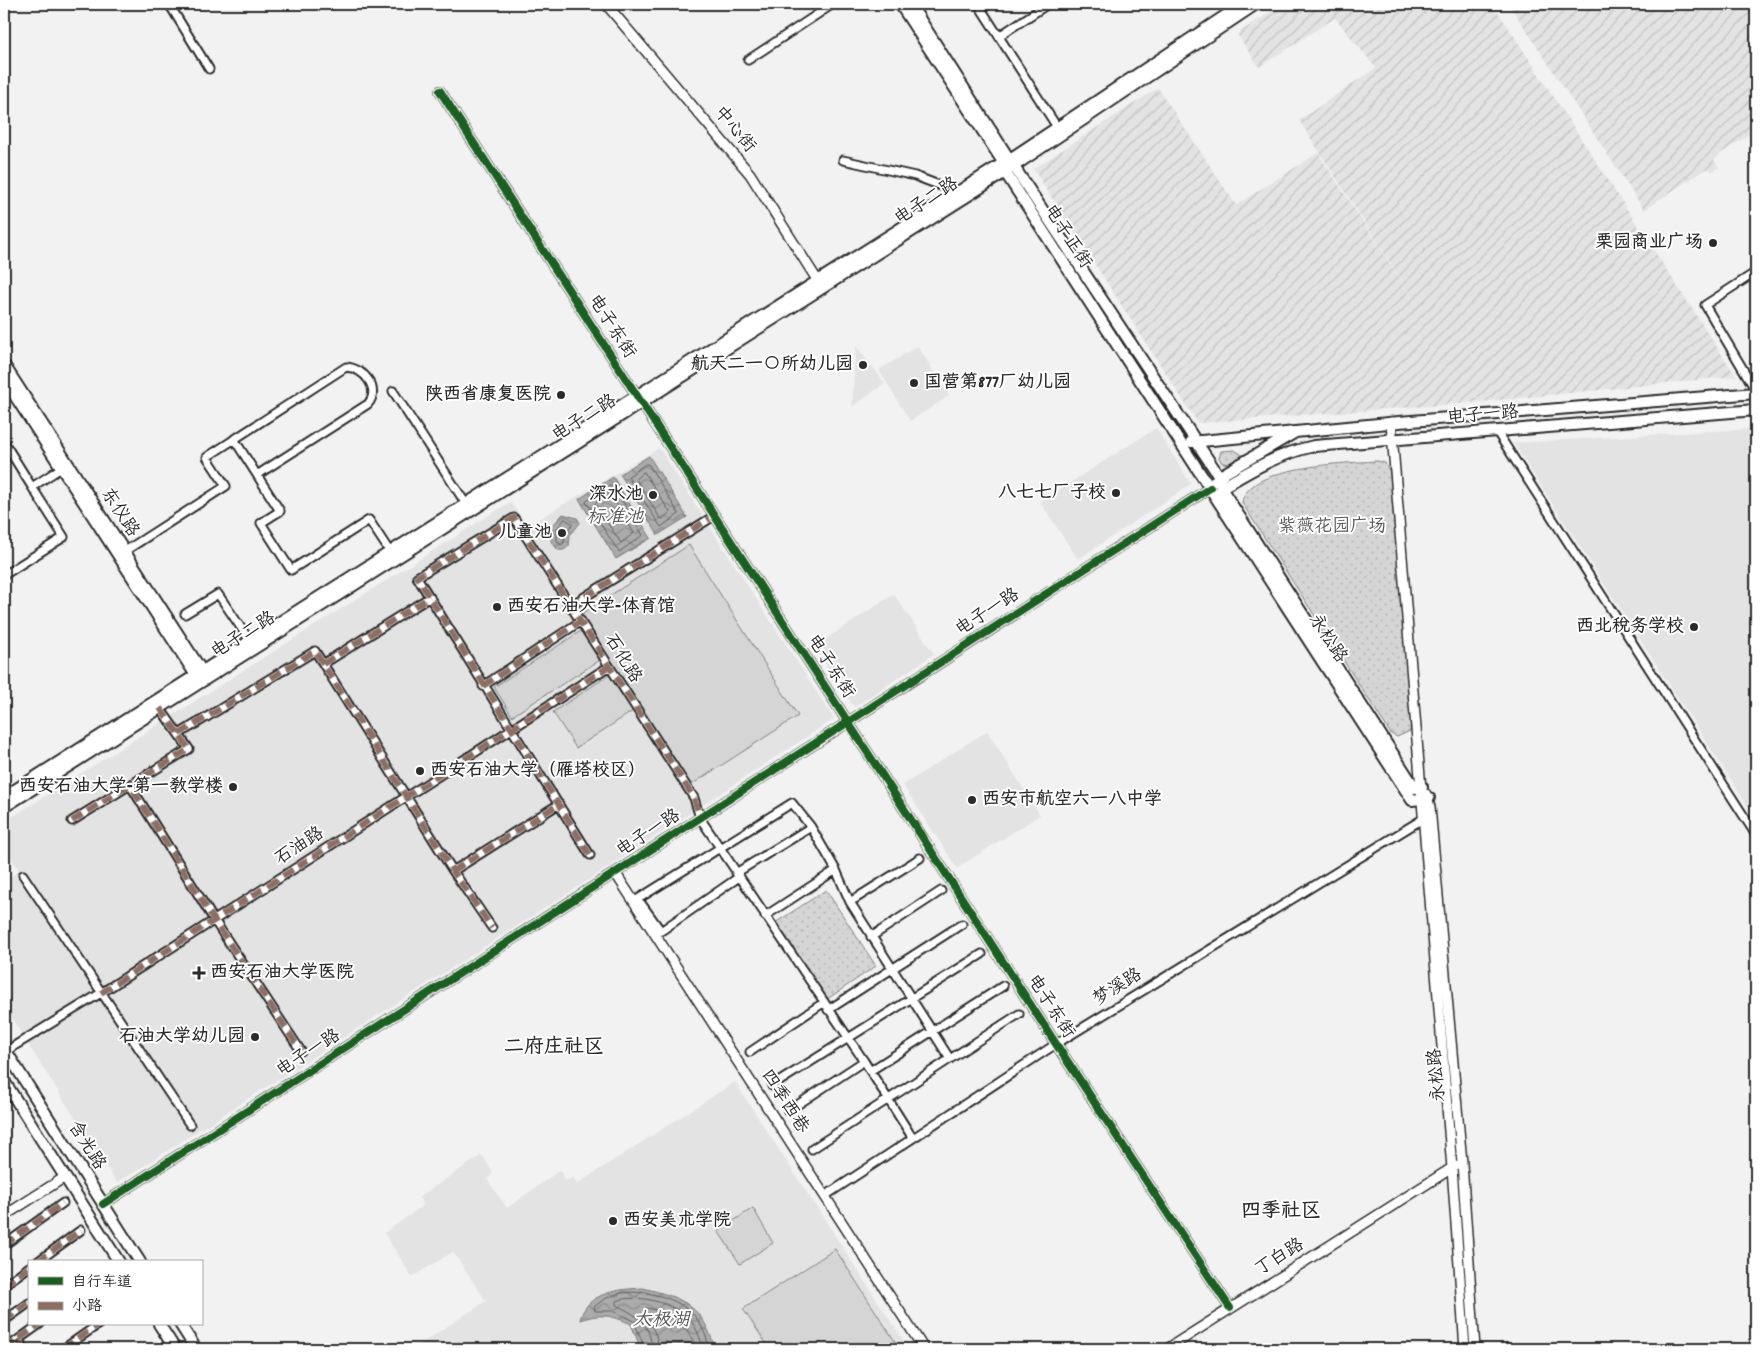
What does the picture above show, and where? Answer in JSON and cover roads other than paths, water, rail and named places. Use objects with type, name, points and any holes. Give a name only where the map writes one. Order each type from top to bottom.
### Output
[{"type":"main road","name":"电子正街","points":[[900,4],[1219,476]]},
{"type":"main road","name":"电子正街","points":[[910,4],[1008,165],[1210,488]]},
{"type":"main road","name":"电子二路","points":[[820,285],[957,192],[1008,165],[1058,127],[1243,4]]},
{"type":"main road","name":"电子二路","points":[[4,797],[201,677],[820,285],[1256,4]]},
{"type":"main road","name":"东仪路","points":[[4,365],[125,551],[201,677]]},
{"type":"main road","name":"东仪路","points":[[4,379],[61,468],[201,677]]},
{"type":"main road","name":"电子一路","points":[[1182,443],[1391,422],[1756,392]]},
{"type":"main road","name":"电子二路","points":[[4,807],[160,708],[250,641],[466,504],[640,399]]},
{"type":"main road","name":"电子一路","points":[[1221,488],[1262,463],[1288,452],[1314,446],[1756,410]]},
{"type":"main road","name":"电子一路","points":[[1219,476],[1298,431]]},
{"type":"main road","points":[[1210,488],[1221,488],[1219,476]]},
{"type":"main road","points":[[1210,488],[1219,476]]},
{"type":"main road","name":"永松路","points":[[1210,488],[1412,800],[1425,799]]},
{"type":"main road","name":"永松路","points":[[1221,488],[1416,788],[1422,788]]},
{"type":"main road","name":"含光路","points":[[5,1049],[139,1260]]},
{"type":"main road","name":"含光路","points":[[4,1081],[118,1260]]},
{"type":"main road","points":[[160,1326],[175,1349]]},
{"type":"main road","points":[[181,1326],[196,1349]]},
{"type":"street","points":[[169,4],[209,69]]},
{"type":"street","name":"中心街","points":[[606,4],[750,174],[820,285]]},
{"type":"street","points":[[748,60],[833,4]]},
{"type":"street","points":[[978,4],[1058,127]]},
{"type":"street","points":[[999,36],[1048,4]]},
{"type":"street","name":"电子东街","points":[[440,91],[1056,1044],[1230,1308]]},
{"type":"street","points":[[843,160],[915,176],[957,192]]},
{"type":"street","points":[[1756,272],[1705,306],[1756,392]]},
{"type":"street","points":[[125,551],[226,486],[207,457],[346,367],[362,372],[374,390],[373,398],[368,404],[257,475]]},
{"type":"street","points":[[393,391],[466,504]]},
{"type":"street","points":[[1391,422],[1422,788]]},
{"type":"street","points":[[1496,432],[1756,835]]},
{"type":"street","points":[[234,439],[280,511],[261,523],[291,570],[369,520],[390,552]]},
{"type":"street","points":[[4,442],[64,537],[4,575]]},
{"type":"street","points":[[32,487],[61,468]]},
{"type":"street","name":"电子一路","points":[[103,1204],[616,874],[1210,488]]},
{"type":"street","points":[[570,606],[714,516]]},
{"type":"street","name":"石化路","points":[[430,597],[417,577],[514,518],[581,621],[608,667],[694,798],[700,818],[823,1003],[864,1061],[912,1137]]},
{"type":"street","points":[[186,614],[218,594],[250,641]]},
{"type":"street","points":[[323,664],[430,597],[483,686],[590,855]]},
{"type":"street","points":[[483,686],[581,621]]},
{"type":"street","points":[[180,734],[315,651],[452,871],[492,928]]},
{"type":"street","name":"石油路","points":[[5,1049],[101,992],[608,667]]},
{"type":"street","points":[[72,821],[189,749],[160,708]]},
{"type":"street","points":[[130,785],[214,920],[301,1051]]},
{"type":"street","name":"永松路","points":[[1422,788],[1427,817],[1462,1163],[1475,1349]]},
{"type":"street","points":[[452,871],[559,804]]},
{"type":"street","points":[[811,827],[738,875],[661,930],[638,899],[792,804],[811,827],[836,870],[850,902],[950,1059]]},
{"type":"street","name":"永松路","points":[[1427,817],[1465,1349]]},
{"type":"street","name":"梦溪路","points":[[826,1196],[912,1137],[1056,1044],[1427,817]]},
{"type":"street","points":[[850,902],[920,858]]},
{"type":"street","points":[[765,916],[836,870]]},
{"type":"street","name":"四季西巷","points":[[616,874],[924,1349]]},
{"type":"street","points":[[23,875],[190,1125]]},
{"type":"street","points":[[871,937],[941,891]]},
{"type":"street","points":[[828,1010],[962,924]]},
{"type":"street","points":[[772,1086],[982,954]]},
{"type":"street","points":[[870,1072],[1003,986]]},
{"type":"street","points":[[750,1052],[823,1003]]},
{"type":"street","points":[[812,1149],[1020,1014]]},
{"type":"street","points":[[788,1110],[864,1061]]},
{"type":"street","name":"丁白路","points":[[1167,1349],[1462,1163]]},
{"type":"street","points":[[4,1216],[65,1176]]},
{"type":"street","points":[[4,1245],[63,1203]]},
{"type":"street","points":[[40,1260],[81,1230]]},
{"type":"street","points":[[4,1285],[28,1268]]},
{"type":"street","points":[[4,1321],[28,1304]]},
{"type":"street","points":[[5,1349],[37,1326]]},
{"type":"street","points":[[63,1349],[96,1326]]},
{"type":"street","points":[[18,1340],[25,1349]]},
{"type":"water","name":"深水池","points":[[649,456],[687,517],[658,535],[620,474]]},
{"type":"water","name":"标准池","points":[[613,477],[651,538],[616,559],[579,499]]},
{"type":"water","name":"儿童池","points":[[563,514],[577,518],[580,523],[570,535],[569,546],[564,550],[558,550],[551,541],[554,524]]},
{"type":"water","name":"太极湖","points":[[643,1288],[681,1300],[690,1306],[698,1313],[704,1323],[715,1349],[641,1349],[631,1324],[606,1316],[594,1316],[580,1320],[583,1311],[589,1303],[597,1298],[624,1289]]},
{"type":"place","name":"栗园商业广场","points":[[1713,243]]},
{"type":"place","name":"航天二一〇所幼儿园","points":[[863,365]]},
{"type":"place","name":"国营第877厂幼儿园","points":[[914,383]]},
{"type":"place","name":"陕西省康复医院","points":[[561,395]]},
{"type":"place","name":"八七七厂子校","points":[[1116,493]]},
{"type":"place","name":"深水池","points":[[653,495]]},
{"type":"place","name":"儿童池","points":[[562,533]]},
{"type":"place","name":"西安石油大学-体育馆","points":[[497,607]]},
{"type":"place","name":"西北税务学校","points":[[1694,627]]},
{"type":"place","name":"西安石油大学（雁塔校区）","points":[[420,771]]},
{"type":"place","name":"西安石油大学-第一教学楼","points":[[233,787]]},
{"type":"place","name":"西安市航空六一八中学","points":[[972,800]]},
{"type":"place","name":"西安石油大学医院","points":[[199,973]]},
{"type":"place","name":"石油大学幼儿园","points":[[255,1037]]},
{"type":"place","name":"西安美术学院","points":[[613,1221]]},
{"type":"district","name":"二府庄社区","points":[[554,1048]]},
{"type":"district","name":"四季社区","points":[[1281,1212]]},
{"type":"park label","name":"紫薇花园广场","points":[[1332,527]]}]
